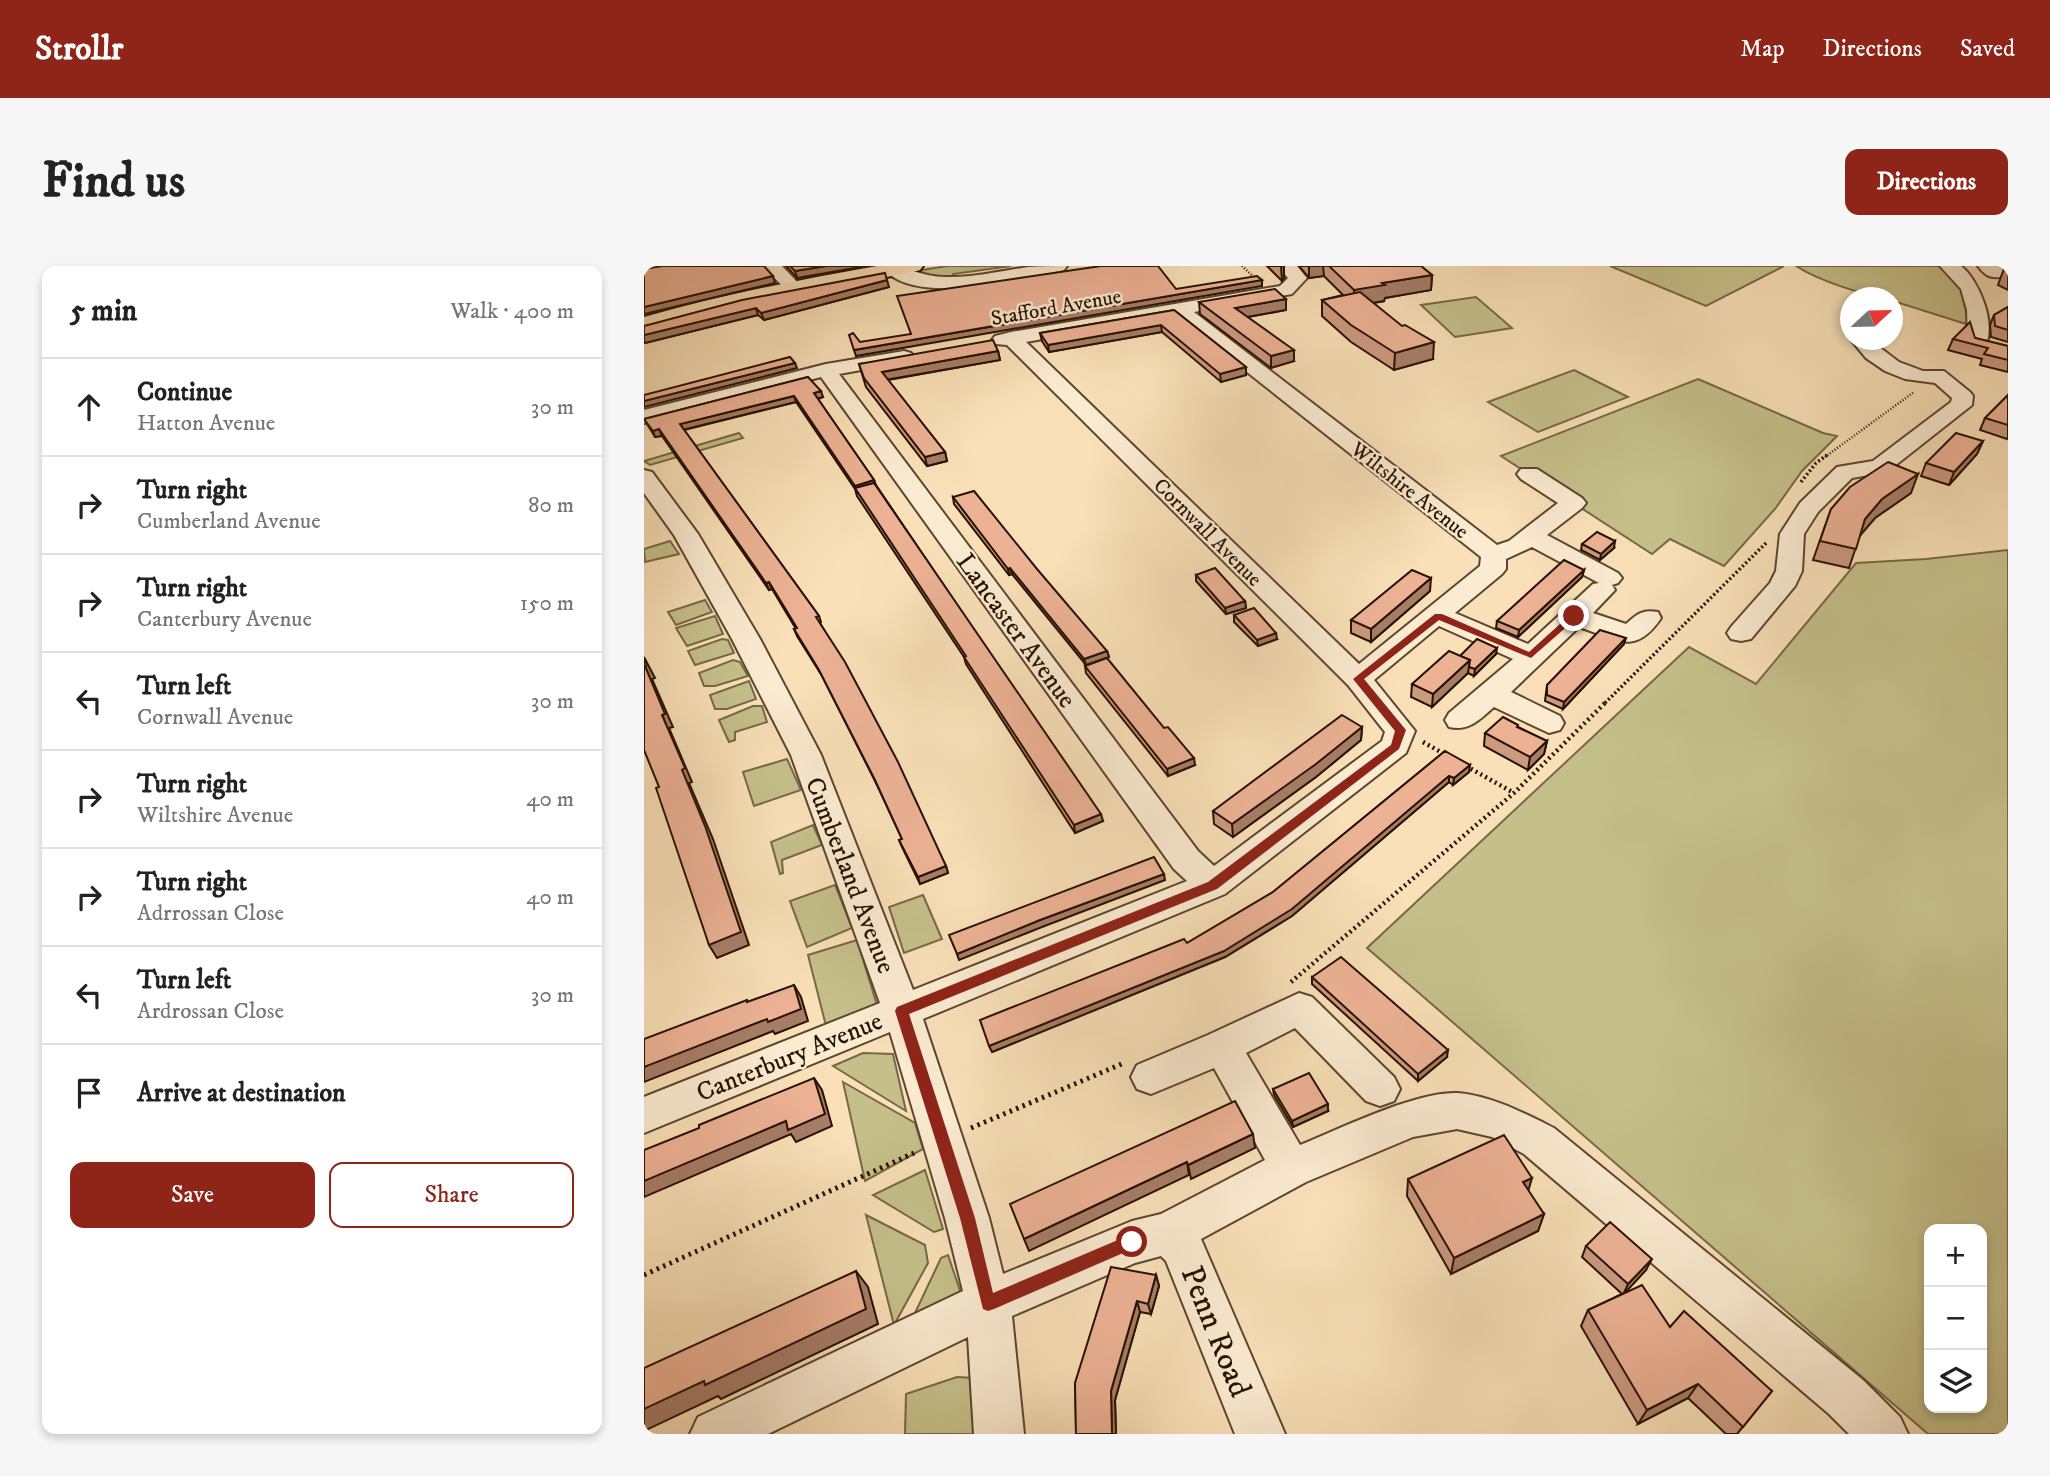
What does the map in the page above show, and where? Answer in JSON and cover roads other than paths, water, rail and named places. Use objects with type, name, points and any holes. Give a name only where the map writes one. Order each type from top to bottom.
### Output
[{"type":"main road","points":[[644,324],[685,312],[794,288],[903,268]]},
{"type":"main road","points":[[644,316],[685,312]]},
{"type":"street","points":[[772,266],[794,288]]},
{"type":"street","points":[[903,268],[906,279],[939,284],[1058,266]]},
{"type":"street","name":"Stafford Avenue","points":[[985,343],[1111,312],[1179,309],[1286,290],[1298,278],[1287,266]]},
{"type":"street","points":[[644,270],[657,267]]},
{"type":"street","points":[[1953,268],[1987,268]]},
{"type":"street","points":[[1869,350],[1920,379],[1933,378],[1967,350],[1978,317],[1973,298],[1953,268]]},
{"type":"street","name":"Wiltshire Avenue","points":[[1179,309],[1494,555],[1493,569],[1358,679]]},
{"type":"street","name":"Cornwall Avenue","points":[[1012,338],[1358,679],[1401,730]]},
{"type":"street","points":[[1967,350],[1998,347]]},
{"type":"street","points":[[644,417],[826,370],[918,354]]},
{"type":"street","name":"Lancaster Avenue","points":[[826,370],[1186,860],[1213,886]]},
{"type":"street","points":[[1741,634],[1782,586],[1789,571],[1792,534],[1808,508],[1846,472],[1879,467],[1961,405],[1963,396],[1933,378]]},
{"type":"street","points":[[1494,555],[1518,546],[1574,503],[1529,474]]},
{"type":"street","name":"Cumberland Avenue","points":[[644,477],[686,534],[746,639],[806,755],[901,1011],[967,1218],[988,1303],[999,1434]]},
{"type":"street","points":[[1460,720],[1492,694],[1606,584],[1530,536]]},
{"type":"street","points":[[1438,616],[1531,656]]},
{"type":"street","points":[[1574,616],[1631,635],[1648,618]]},
{"type":"street","points":[[1492,694],[1549,723]]},
{"type":"street","name":"Canterbury Avenue","points":[[644,1115],[1213,886],[1395,746],[1401,730]]},
{"type":"street","points":[[1140,1069],[1222,1047],[1299,1008],[1380,1089]]},
{"type":"street","points":[[1222,1047],[1291,1168]]},
{"type":"street","points":[[715,1434],[988,1303],[1132,1242],[1167,1234],[1291,1168],[1410,1119],[1457,1111],[1500,1121],[1539,1141],[1846,1397],[1883,1434]]},
{"type":"street","name":"Penn Road","points":[[1167,1234],[1182,1246],[1259,1434]]}]
